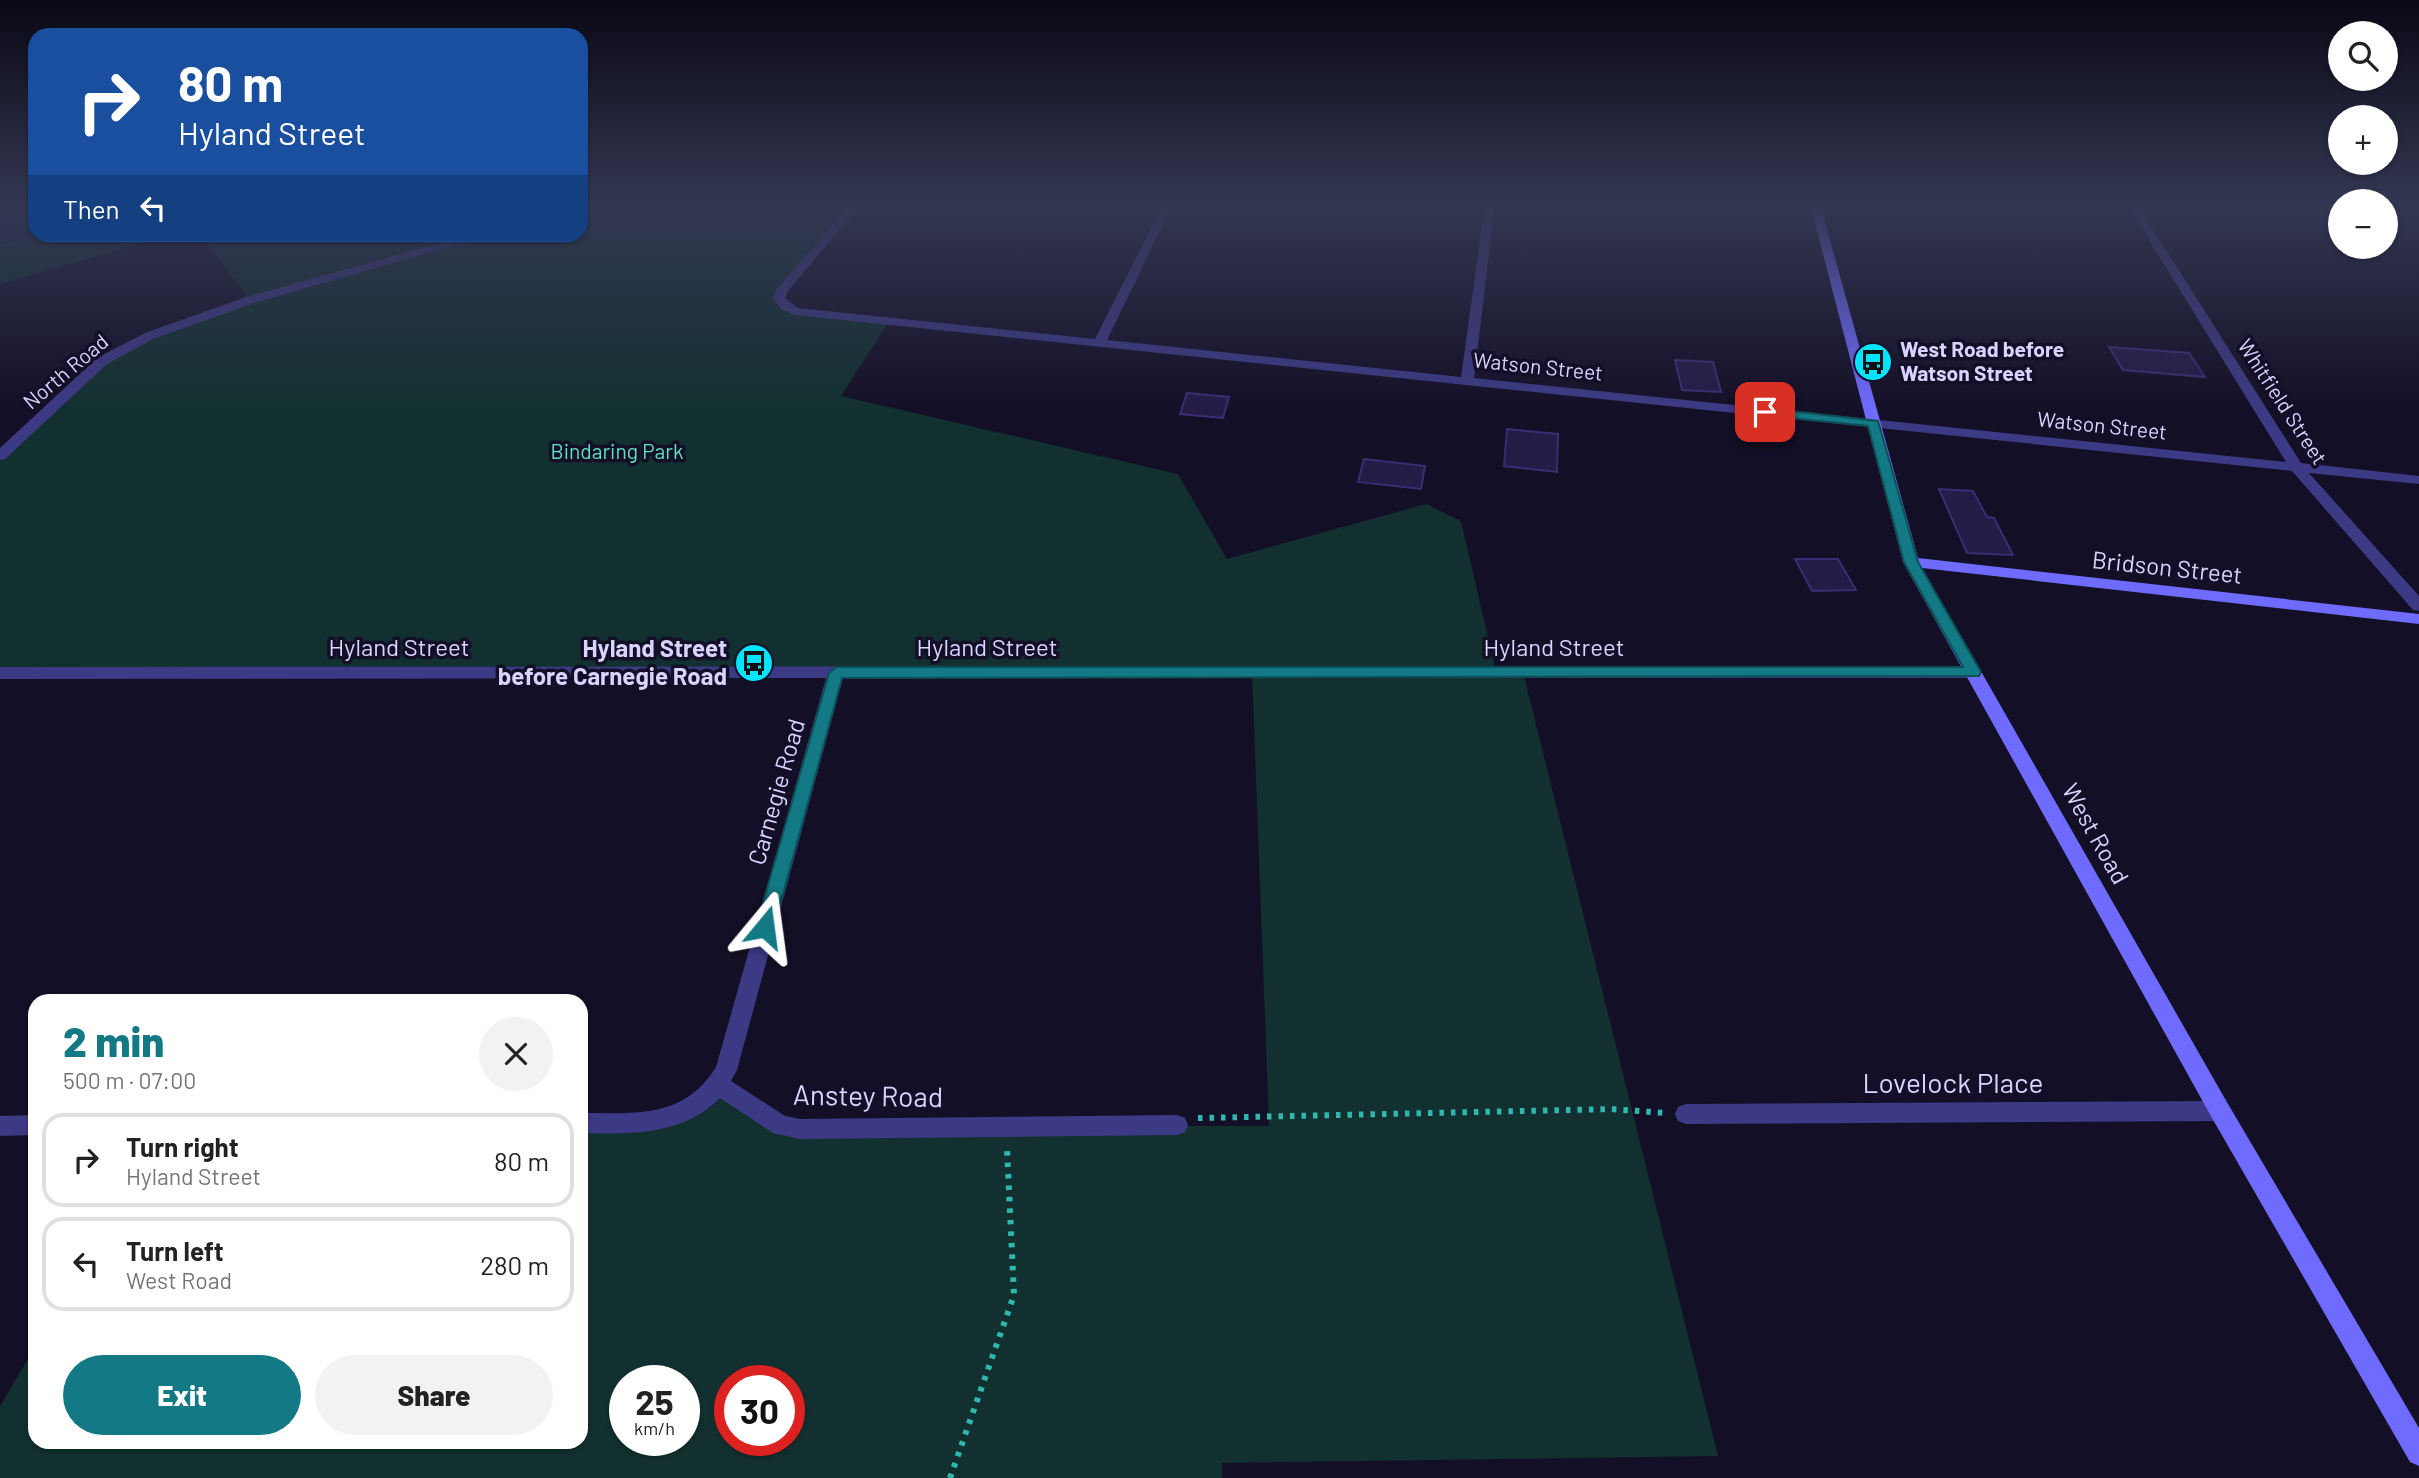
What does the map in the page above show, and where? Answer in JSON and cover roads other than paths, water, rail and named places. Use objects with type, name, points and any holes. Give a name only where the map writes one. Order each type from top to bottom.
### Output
[{"type":"street","name":"North Road","points":[[0,456],[102,361],[149,336],[250,300],[347,273]]},
{"type":"street","name":"Watson Street","points":[[797,273],[782,290],[779,299],[785,306],[814,313],[2419,480]]},
{"type":"street","points":[[1099,343],[1134,273]]},
{"type":"street","points":[[1467,381],[1481,273]]},
{"type":"street","name":"West Road","points":[[1834,273],[1911,562],[2220,1111],[2419,1453]]},
{"type":"street","name":"Whitfield Street","points":[[2175,273],[2296,467],[2419,606]]},
{"type":"street","name":"Bridson Street","points":[[1911,562],[2419,619]]},
{"type":"street","name":"Hyland Street","points":[[0,673],[1973,672]]},
{"type":"street","name":"Carnegie Road","points":[[719,1085],[726,1070],[836,673]]},
{"type":"street","points":[[588,1123],[654,1123],[673,1118],[692,1108],[719,1085]]},
{"type":"street","name":"Anstey Road","points":[[719,1085],[781,1126],[800,1129],[1177,1125]]},
{"type":"street","name":"Lovelock Place","points":[[1686,1114],[2220,1111]]},
{"type":"street","points":[[0,1126],[28,1125]]},
{"type":"place","name":"West Road before Watson Street","points":[[1873,362]]},
{"type":"place","name":"Hyland Street before Carnegie Road","points":[[754,663]]},
{"type":"park label","name":"Bindaring Park","points":[[617,452]]}]
